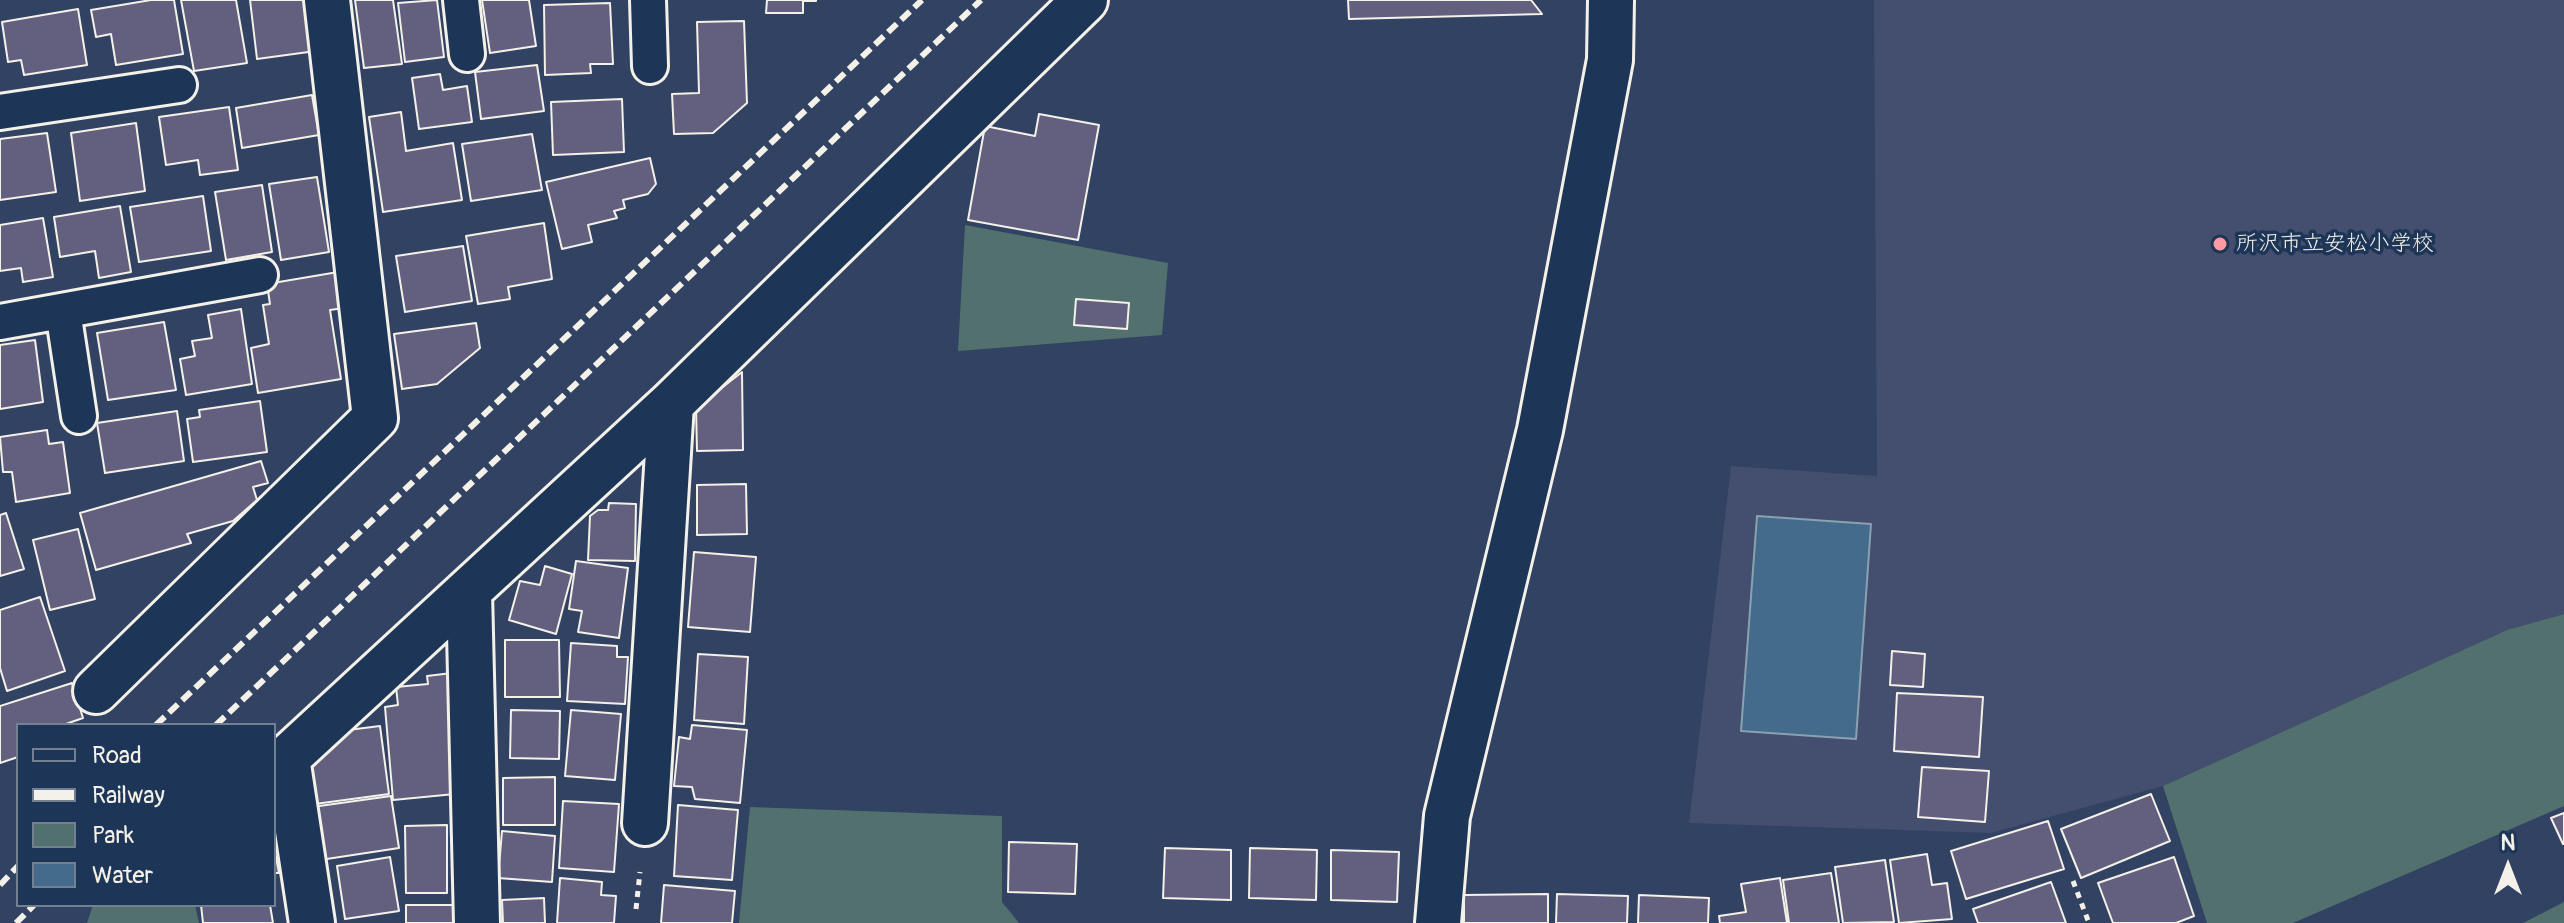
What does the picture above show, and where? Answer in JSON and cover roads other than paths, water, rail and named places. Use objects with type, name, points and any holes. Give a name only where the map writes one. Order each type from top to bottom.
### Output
[{"type":"street","points":[[96,691],[375,418],[327,0]]},
{"type":"street","points":[[312,923],[280,763],[671,404],[1085,0]]},
{"type":"street","points":[[1438,923],[1447,816],[1540,430],[1610,60],[1611,0]]},
{"type":"street","points":[[645,823],[671,404]]},
{"type":"street","points":[[469,592],[477,923]]},
{"type":"lane","points":[[461,0],[467,54]]},
{"type":"lane","points":[[648,0],[650,66]]},
{"type":"lane","points":[[0,112],[179,85]]},
{"type":"lane","points":[[0,322],[260,275]]},
{"type":"lane","points":[[63,311],[79,416]]},
{"type":"water","points":[[1757,516],[1871,524],[1856,739],[1741,731]]},
{"type":"railway","points":[[158,723],[922,0]]},
{"type":"railway","points":[[218,723],[981,0]]},
{"type":"railway","points":[[0,885],[16,868]]},
{"type":"railway","points":[[16,923],[32,907]]},
{"type":"place","name":"所沢市立安松小学校","points":[[2220,244]]}]
